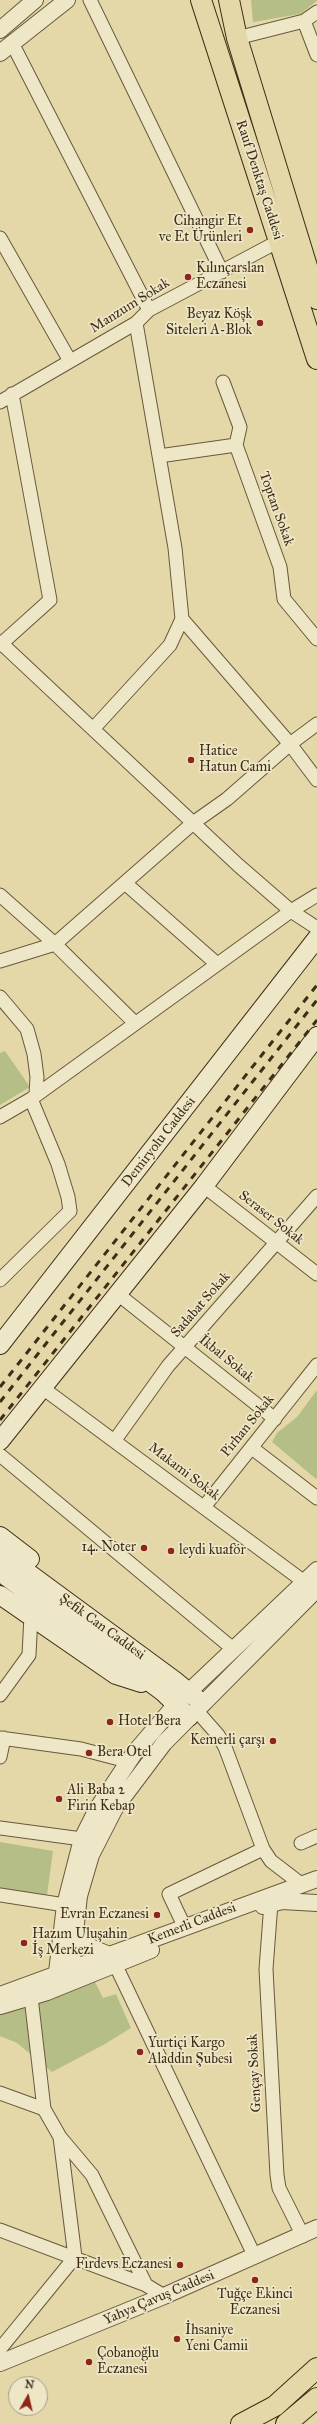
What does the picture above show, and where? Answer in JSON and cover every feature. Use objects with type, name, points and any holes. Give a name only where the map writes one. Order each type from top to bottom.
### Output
[{"type":"main road","name":"Rauf Denktaş Caddesi","points":[[228,0],[237,38],[317,299]]},
{"type":"main road","points":[[237,38],[239,0]]},
{"type":"main road","name":"Rauf Denktaş Caddesi","points":[[201,2],[317,359]]},
{"type":"main road","name":"Demiryolu Caddesi","points":[[0,1345],[317,938]]},
{"type":"main road","points":[[0,1441],[44,1389],[119,1295],[204,1186],[317,1036]]},
{"type":"main road","points":[[0,1536],[158,1660],[166,1674]]},
{"type":"main road","name":"Şefik Can Caddesi","points":[[0,1552],[166,1674],[191,1705]]},
{"type":"main road","name":"Şefik Can Caddesi","points":[[0,1572],[152,1685],[191,1705]]},
{"type":"main road","points":[[0,1594],[116,1674],[132,1682],[152,1685]]},
{"type":"main road","points":[[249,2424],[275,2406],[317,2368]]},
{"type":"main road","points":[[286,2424],[313,2405]]},
{"type":"main road","points":[[241,2424],[275,2406]]},
{"type":"street","points":[[0,30],[35,0]]},
{"type":"street","points":[[67,0],[6,48],[149,310]]},
{"type":"street","points":[[90,0],[222,272]]},
{"type":"street","points":[[237,38],[304,21],[317,12]]},
{"type":"street","points":[[304,21],[317,55]]},
{"type":"street","points":[[0,238],[70,361]]},
{"type":"street","name":"Manzum Sokak","points":[[0,402],[136,323],[149,310],[279,241]]},
{"type":"street","points":[[93,729],[170,645],[182,619],[175,548],[136,323]]},
{"type":"street","name":"Toptan Sokak","points":[[223,382],[240,427],[236,445],[280,567],[284,598],[317,639]]},
{"type":"street","points":[[12,394],[50,600],[1,643],[193,823],[291,911],[317,928]]},
{"type":"street","points":[[159,456],[236,445]]},
{"type":"street","points":[[182,619],[290,744],[317,780]]},
{"type":"street","points":[[0,961],[55,944],[193,823],[227,800],[290,744],[317,724]]},
{"type":"street","points":[[125,883],[217,964]]},
{"type":"street","points":[[0,895],[55,944],[135,1023]]},
{"type":"street","points":[[0,1117],[34,1096],[291,911],[317,895]]},
{"type":"street","points":[[0,997],[27,1029],[35,1062],[34,1096],[58,1164],[68,1197],[70,1211],[0,1280]]},
{"type":"street","name":"Seraser Sokak","points":[[204,1186],[317,1274]]},
{"type":"street","name":"Sadabat Sokak","points":[[115,1440],[168,1366],[317,1196]]},
{"type":"street","name":"İkbal Sokak","points":[[119,1295],[275,1419]]},
{"type":"street","name":"Pirhan Sokak","points":[[204,1507],[317,1366]]},
{"type":"street","name":"Makami Sokak","points":[[44,1389],[115,1440],[303,1581]]},
{"type":"street","points":[[252,1448],[317,1498]]},
{"type":"street","points":[[0,1455],[232,1648]]},
{"type":"street","points":[[72,1969],[74,1932],[79,1896],[91,1855],[115,1808],[232,1648],[255,1631],[303,1581],[317,1570]]},
{"type":"street","points":[[55,1982],[65,1905],[82,1839],[97,1809],[128,1761],[317,1589]]},
{"type":"street","points":[[0,1695],[29,1655],[31,1616]]},
{"type":"street","points":[[191,1705],[218,1735],[225,1747],[263,1849],[271,1860],[301,1884]]},
{"type":"street","points":[[0,1757],[2,1738],[81,1749],[128,1761]]},
{"type":"street","points":[[0,1828],[82,1839]]},
{"type":"street","points":[[301,1844],[317,1836]]},
{"type":"street","points":[[185,1928],[169,1894],[263,1849]]},
{"type":"street","name":"Kemerli Caddesi","points":[[0,1995],[55,1982],[185,1928],[317,1879]]},
{"type":"street","points":[[0,1895],[65,1905]]},
{"type":"street","name":"Kemerli Caddesi","points":[[0,2006],[31,1997],[72,1969],[111,1959],[271,1903],[317,1903]]},
{"type":"street","name":"Gençay Sokak","points":[[271,1903],[266,1969],[277,2175],[279,2188],[310,2232]]},
{"type":"street","points":[[74,1932],[92,1948],[111,1959],[255,2257]]},
{"type":"street","points":[[31,1997],[44,2109],[60,2137],[92,2175],[146,2285]]},
{"type":"street","points":[[0,2093],[44,2109]]},
{"type":"street","points":[[0,2349],[75,2257],[60,2137]]},
{"type":"street","points":[[0,2230],[146,2285],[164,2296]]},
{"type":"street","name":"Yahya Çavuş Caddesi","points":[[0,2363],[164,2296],[310,2232]]},
{"type":"green space","points":[[251,0],[317,1],[300,14],[253,22]]},
{"type":"green space","points":[[5,1051],[30,1087],[0,1105],[0,1053]]},
{"type":"green space","points":[[317,1390],[316,1479],[272,1442],[277,1433],[297,1417]]},
{"type":"green space","points":[[0,1842],[53,1851],[47,1895],[0,1888]]},
{"type":"green space","points":[[94,1980],[103,1998],[116,1994],[131,2028],[105,2044],[52,2072],[17,2043],[0,2036],[0,2009]]},
{"type":"railway","points":[[0,1387],[317,985]]},
{"type":"railway","points":[[0,1402],[317,1000]]},
{"type":"railway","points":[[0,1420],[317,1020]]},
{"type":"place","name":"Cihangir Et ve Et Ürünleri","points":[[250,230]]},
{"type":"place","name":"Kılınçarslan Eczanesi","points":[[188,277]]},
{"type":"place","name":"Beyaz Köşk Siteleri A-Blok","points":[[260,323]]},
{"type":"place","name":"Hatice Hatun Cami","points":[[191,760]]},
{"type":"place","name":"14. Noter","points":[[144,1548]]},
{"type":"place","name":"leydi kuaför","points":[[171,1551]]},
{"type":"place","name":"Hotel Bera","points":[[110,1722]]},
{"type":"place","name":"Kemerli çarşı","points":[[273,1741]]},
{"type":"place","name":"Bera Otel","points":[[89,1753]]},
{"type":"place","name":"Ali Baba 2 Firin Kebap","points":[[59,1799]]},
{"type":"place","name":"Evran Eczanesi","points":[[157,1915]]},
{"type":"place","name":"Hazım Uluşahin İş Merkezi","points":[[24,1943]]},
{"type":"place","name":"Yurtiçi Kargo Aladdin Şubesi","points":[[140,2052]]},
{"type":"place","name":"Firdevs Eczanesi","points":[[180,2265]]},
{"type":"place","name":"Tuğçe Ekinci Eczanesi","points":[[255,2280]]},
{"type":"place","name":"İhsaniye Yeni Camii","points":[[177,2339]]},
{"type":"place","name":"Çobanoğlu Eczanesi","points":[[89,2362]]}]
